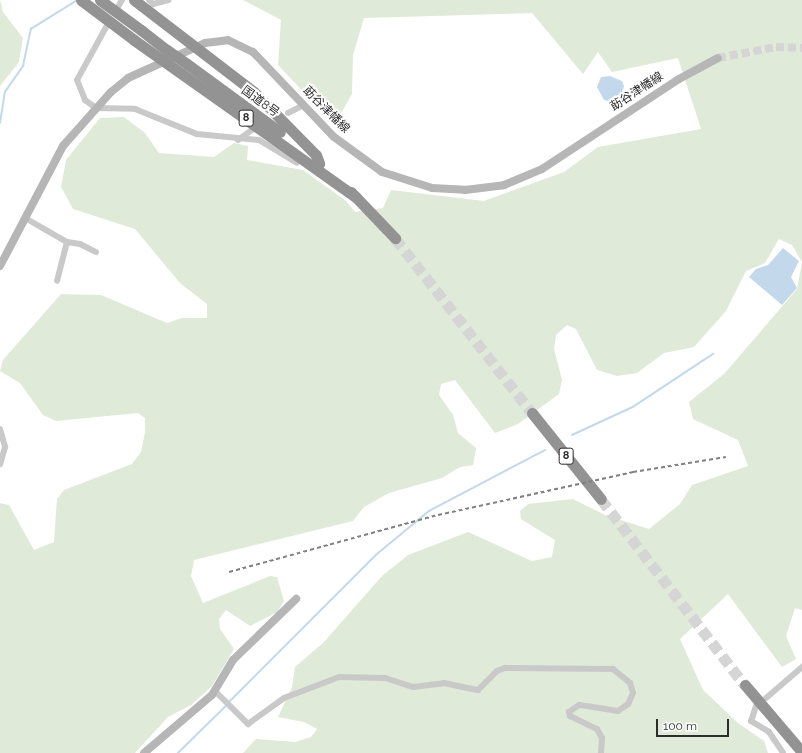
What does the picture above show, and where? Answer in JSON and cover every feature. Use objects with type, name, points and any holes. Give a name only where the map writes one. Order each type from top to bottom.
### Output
[{"type":"highway","name":"8","points":[[81,0],[163,62],[356,197]]},
{"type":"highway","name":"国道8号","points":[[100,0],[319,164],[356,197],[395,238]]},
{"type":"highway","name":"8","points":[[134,0],[254,92],[316,155],[319,164]]},
{"type":"highway","name":"8","points":[[532,413],[601,499]]},
{"type":"highway","points":[[745,685],[802,752]]},
{"type":"main road","name":"莇谷津幡線","points":[[0,266],[63,146],[96,108],[119,84],[195,47],[228,40],[242,44],[264,62],[334,137],[382,172],[432,188],[465,190],[504,185],[542,169],[678,79],[718,58]]},
{"type":"main road","points":[[144,753],[215,691],[233,660],[296,598]]},
{"type":"street","points":[[122,0],[77,80],[85,100],[96,108],[135,109],[197,134],[238,140],[259,140],[297,163]]},
{"type":"street","points":[[148,0],[153,4],[168,0]]},
{"type":"street","points":[[288,113],[304,105]]},
{"type":"street","points":[[238,140],[253,130]]},
{"type":"street","points":[[25,218],[67,242],[80,244],[96,252]]},
{"type":"street","points":[[57,281],[67,242]]},
{"type":"street","points":[[0,429],[5,447],[0,464]]},
{"type":"street","points":[[215,691],[248,724],[284,698],[339,677],[385,678],[413,687],[444,683],[478,690],[496,671],[505,668],[596,666],[613,668],[626,677],[633,694],[628,704],[618,711],[579,705],[570,709],[570,716],[597,729],[602,738],[601,753]]},
{"type":"street","points":[[766,698],[802,667]]},
{"type":"street","points":[[756,706],[751,721],[770,732],[783,753]]},
{"type":"green space","points":[[0,0],[3,12],[23,38],[19,62],[0,86]]},
{"type":"green space","points":[[243,0],[802,0],[802,262],[792,245],[779,239],[765,263],[746,271],[726,311],[694,347],[664,353],[637,373],[617,376],[597,370],[576,329],[567,325],[556,335],[554,349],[562,380],[559,394],[518,424],[495,433],[455,380],[441,384],[439,395],[453,415],[458,433],[476,448],[473,465],[460,467],[442,478],[389,493],[364,507],[353,521],[194,560],[191,576],[203,603],[270,576],[277,577],[284,601],[277,612],[250,626],[226,610],[219,619],[220,629],[234,649],[212,686],[191,705],[168,717],[135,753],[0,753],[0,503],[9,505],[34,550],[54,542],[57,499],[64,490],[132,464],[141,452],[145,432],[145,418],[138,413],[56,421],[43,415],[20,383],[0,371],[3,360],[61,294],[101,295],[167,323],[182,318],[207,318],[207,304],[180,283],[135,229],[73,209],[61,187],[66,160],[100,118],[124,117],[145,133],[159,153],[214,157],[234,143],[248,146],[247,160],[303,170],[346,201],[355,212],[383,208],[391,190],[484,201],[564,172],[598,147],[701,129],[678,58],[612,72],[598,52],[583,74],[532,13],[364,18],[353,55],[352,94],[340,115],[314,103],[278,65],[281,20]]},
{"type":"green space","points":[[802,262],[802,610],[795,608],[786,636],[796,659],[782,667],[728,594],[680,639],[703,690],[738,723],[764,741],[768,753],[243,753],[256,739],[295,742],[311,737],[317,729],[304,722],[278,717],[292,687],[295,667],[323,643],[382,576],[408,555],[468,532],[532,561],[552,557],[555,540],[521,519],[520,511],[528,504],[573,499],[605,515],[649,529],[680,504],[692,485],[748,466],[738,440],[693,419],[689,402],[724,374],[797,289]]},
{"type":"water","points":[[610,76],[622,81],[624,86],[621,96],[612,102],[604,100],[597,87],[601,77]]},
{"type":"water","points":[[783,248],[799,261],[791,277],[797,288],[782,305],[749,277],[756,269],[768,265]]},
{"type":"waterway","points":[[0,123],[5,92],[23,66],[31,29],[76,1]]},
{"type":"waterway","points":[[572,435],[633,407],[713,354]]},
{"type":"waterway","points":[[229,702],[377,554],[429,511],[545,450]]},
{"type":"waterway","points":[[178,753],[227,705]]},
{"type":"tunnel","points":[[718,58],[776,47],[802,48]]},
{"type":"tunnel","points":[[395,238],[532,413]]},
{"type":"tunnel","points":[[601,499],[745,685]]},
{"type":"railway","points":[[229,572],[438,515],[633,472],[726,457]]}]
